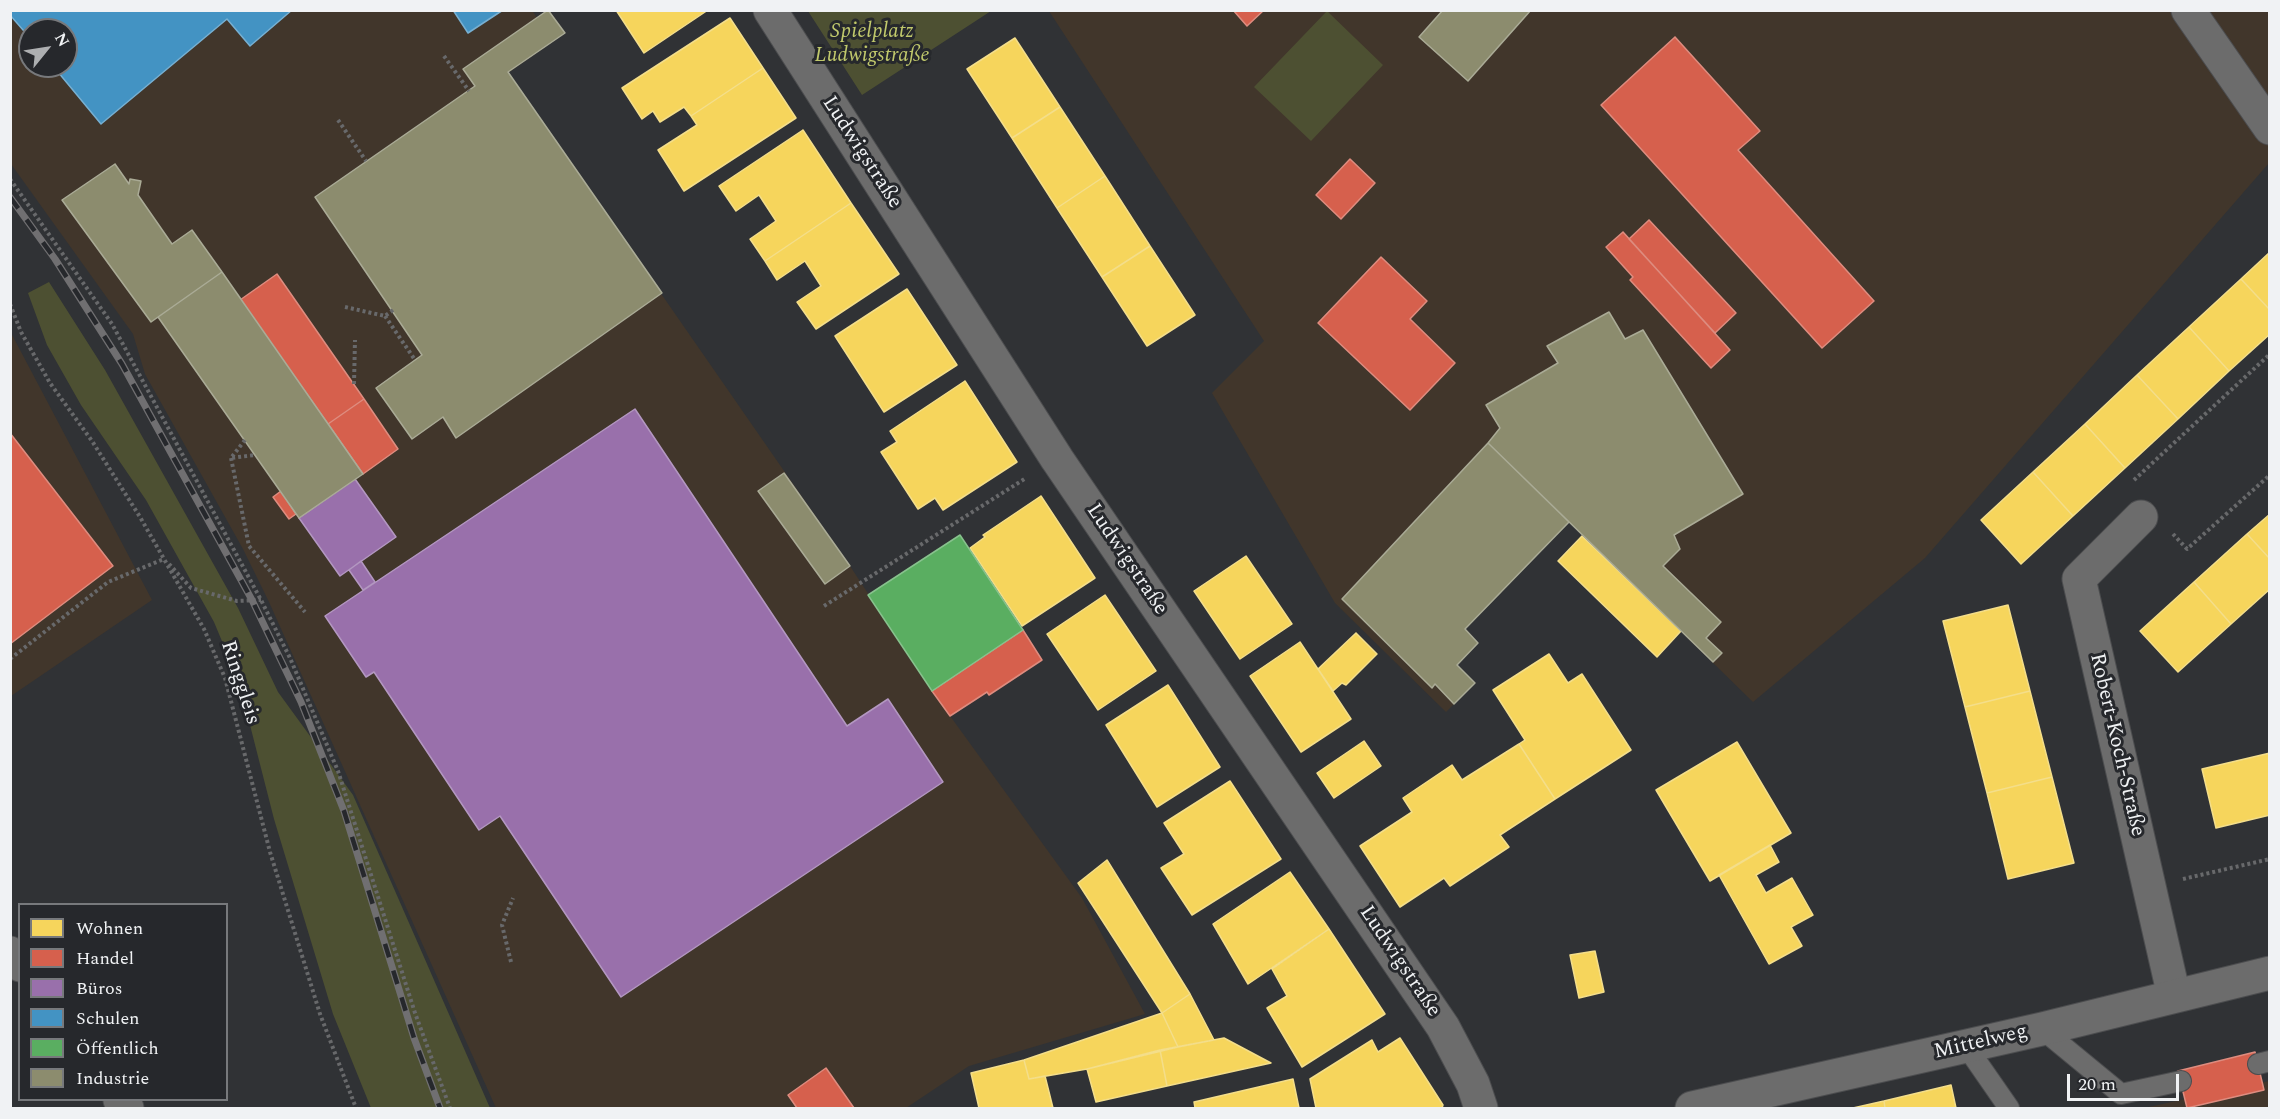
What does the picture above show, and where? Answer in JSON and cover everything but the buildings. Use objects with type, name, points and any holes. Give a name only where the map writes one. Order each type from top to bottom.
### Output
[{"type":"street","name":"Ludwigstraße","points":[[770,10],[1057,459],[1443,1027],[1473,1084],[1481,1108]]},
{"type":"street","points":[[2188,10],[2270,128]]},
{"type":"street","name":"Robert-Koch-Straße","points":[[2141,517],[2079,579],[2174,996]]},
{"type":"street","name":"Mittelweg","points":[[1692,1108],[2042,1029],[2270,973]]},
{"type":"lane","points":[[2042,1029],[2121,1094],[2181,1081]]},
{"type":"lane","points":[[1966,1046],[2009,1108]]},
{"type":"path","points":[[444,56],[469,91]]},
{"type":"path","points":[[338,120],[366,161]]},
{"type":"path","points":[[10,179],[112,324],[290,658],[338,771],[415,1013],[450,1108]]},
{"type":"path","name":"Ringgleis","points":[[10,304],[21,332],[50,383],[92,441],[204,629],[225,678],[270,852],[313,993],[356,1108]]},
{"type":"path","points":[[345,307],[385,316],[415,360]]},
{"type":"path","points":[[385,316],[393,310]]},
{"type":"path","points":[[354,384],[355,340]]},
{"type":"path","points":[[2141,517],[2148,504],[2130,484],[2270,354]]},
{"type":"path","points":[[245,440],[231,458],[249,546],[305,612]]},
{"type":"path","points":[[231,458],[255,455]]},
{"type":"path","points":[[2141,517],[2154,513],[2187,549],[2270,475]]},
{"type":"path","points":[[824,606],[1024,480]]},
{"type":"path","points":[[10,659],[108,582],[163,558],[191,588],[237,601],[261,600]]},
{"type":"path","points":[[2149,887],[2270,859]]},
{"type":"path","points":[[510,962],[502,926],[513,898]]},
{"type":"shaded area","points":[[532,10],[537,18],[550,11],[565,33],[508,73],[850,566],[932,691],[1082,898],[1145,1014],[969,1066],[906,1108],[496,1108],[269,602],[243,549],[145,374],[133,334],[11,164],[10,11]]},
{"type":"shaded area","points":[[1049,11],[2269,11],[2269,163],[1925,558],[1753,702],[1569,522],[1465,629],[1478,643],[1457,665],[1475,683],[1446,712],[1335,603],[1212,393],[1264,341]]},
{"type":"shaded area","points":[[10,331],[152,600],[11,696],[10,696]]},
{"type":"shaded area","points":[[2269,1081],[2269,1108],[2144,1108]]},
{"type":"green space","name":"Spielplatz Ludwigstraße","points":[[808,11],[991,11],[862,95]]},
{"type":"green space","points":[[1327,11],[1383,65],[1311,141],[1254,87]]},
{"type":"green space","points":[[49,282],[105,370],[238,608],[278,692],[353,795],[490,1108],[371,1108],[333,1014],[274,819],[239,682],[214,622],[146,500],[81,405],[47,345],[28,293]]},
{"type":"railway","points":[[10,197],[55,259],[122,364],[252,600],[301,702],[344,811],[414,1038],[440,1108]]}]
